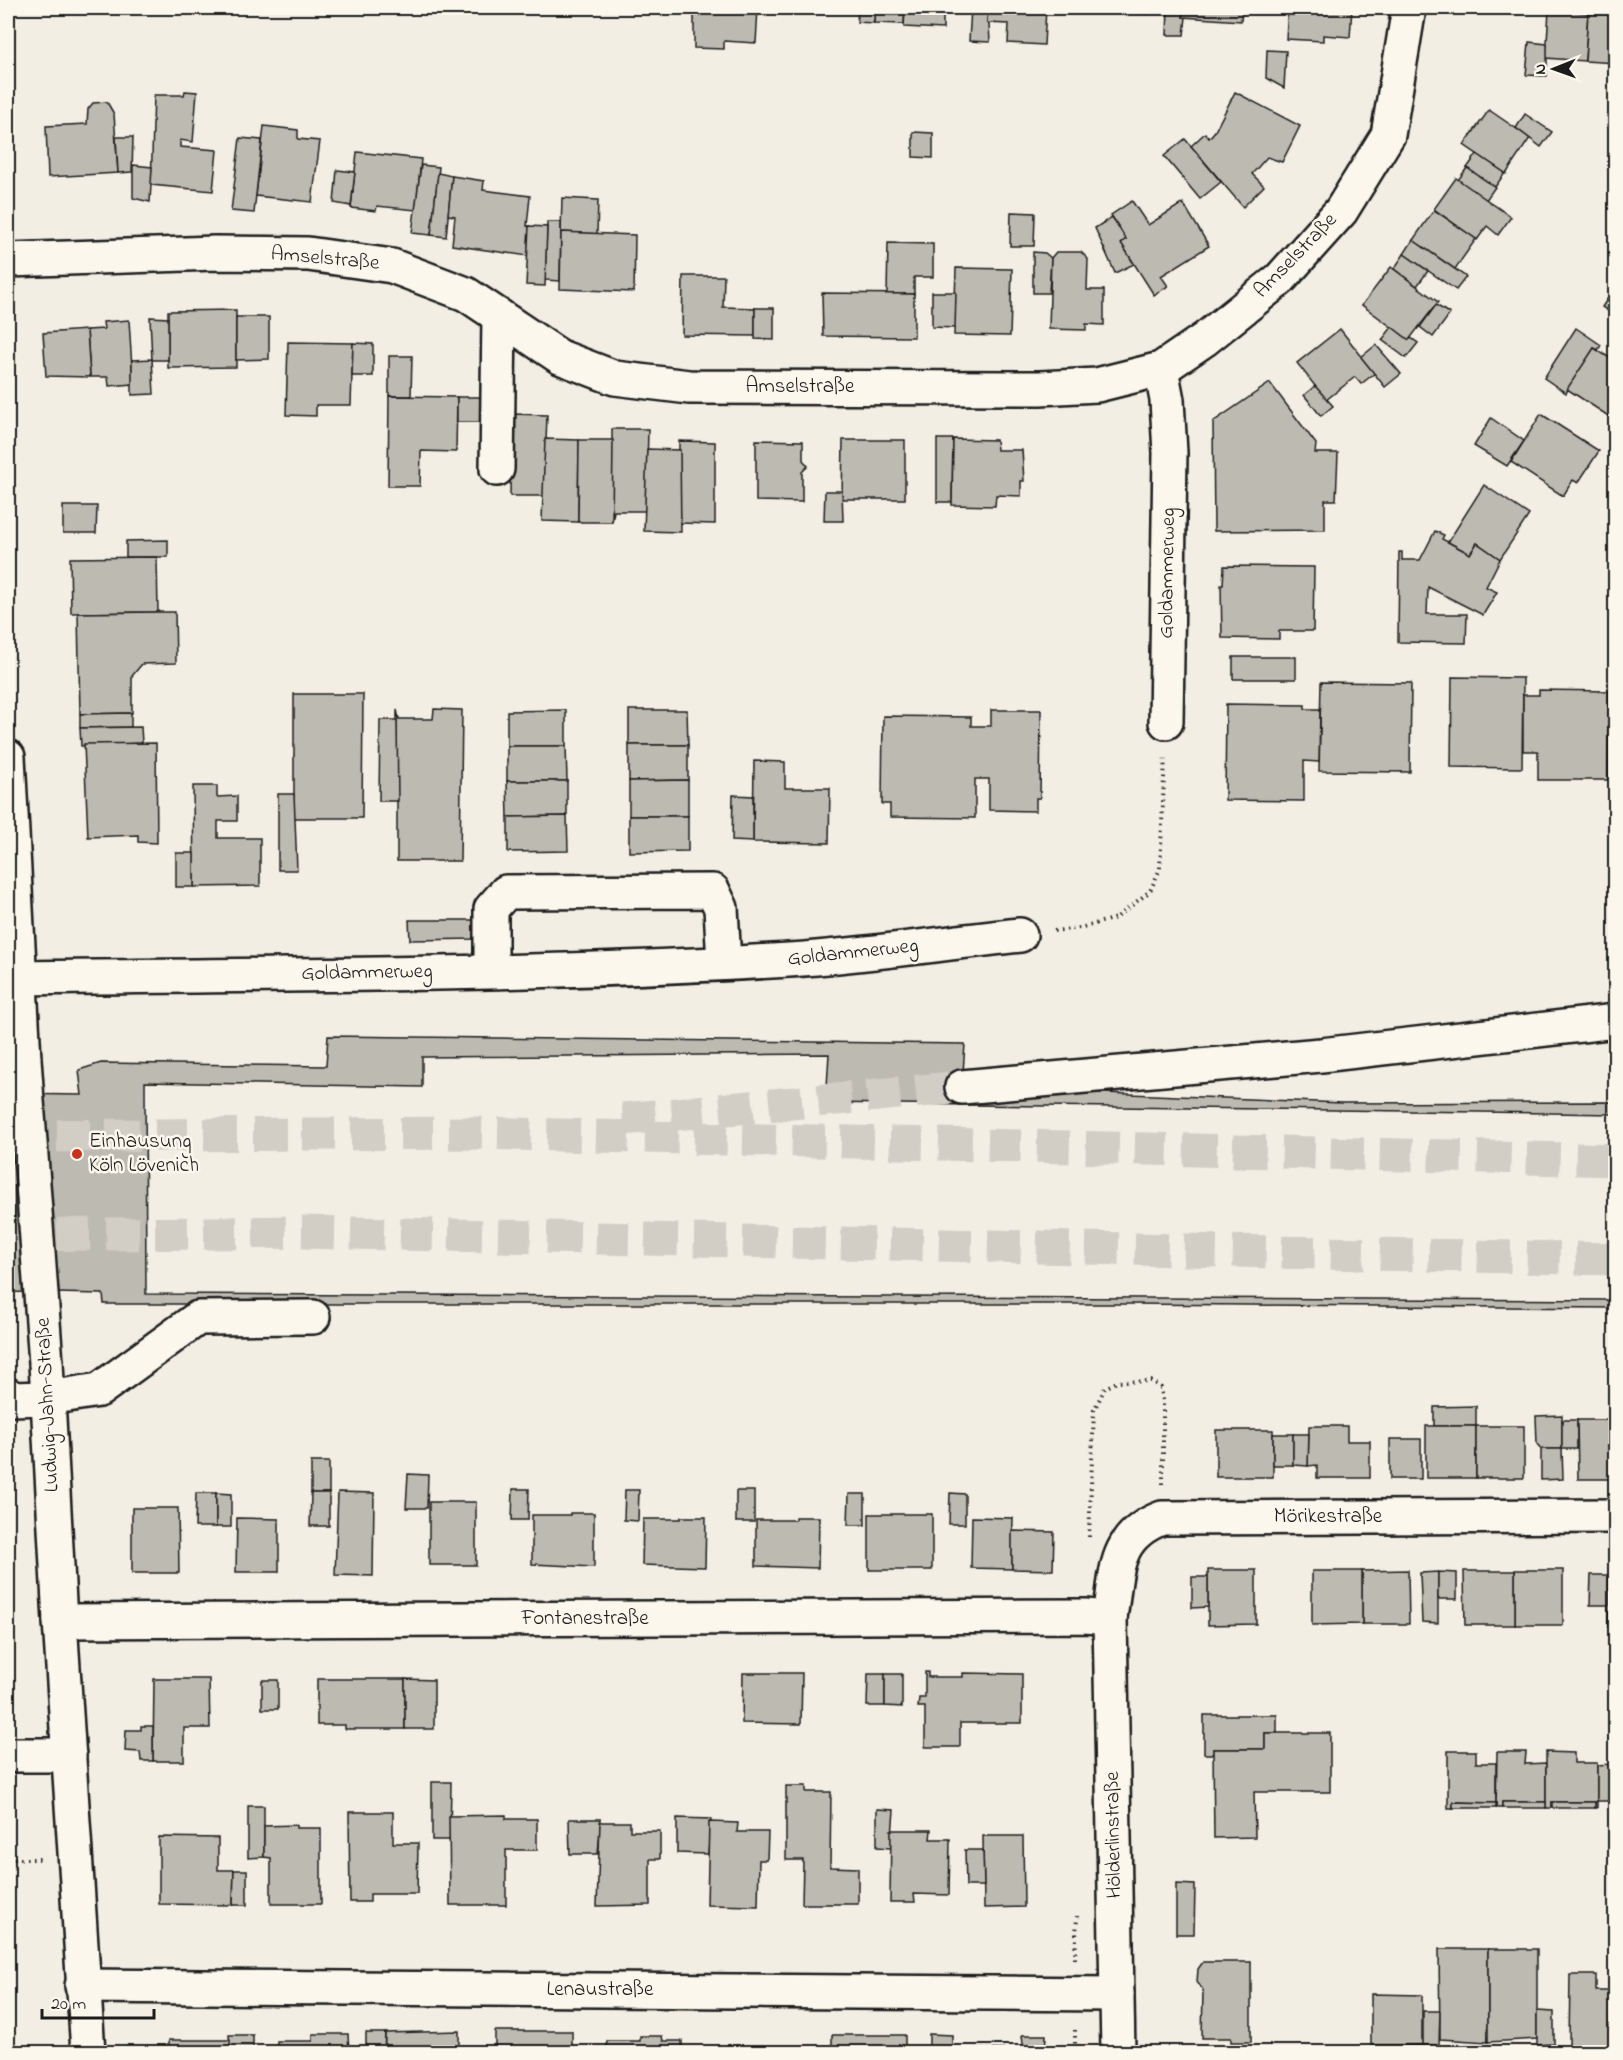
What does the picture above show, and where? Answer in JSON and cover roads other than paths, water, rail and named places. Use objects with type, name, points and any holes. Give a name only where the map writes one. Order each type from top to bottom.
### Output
[{"type":"main road","name":"Amselstraße","points":[[8,260],[215,253],[308,254],[392,266],[465,294],[560,357],[615,378],[689,387],[1040,388],[1097,386],[1161,369],[1205,339],[1280,279],[1341,211],[1388,135],[1409,8]]},
{"type":"main road","points":[[497,469],[499,316]]},
{"type":"main road","name":"Goldammerweg","points":[[1161,369],[1167,400],[1170,453],[1166,722]]},
{"type":"main road","name":"Ludwig-Jahn-Straße","points":[[8,757],[24,1059],[46,1363],[82,1986],[88,2052]]},
{"type":"main road","points":[[490,971],[491,909],[506,892],[713,891],[721,908],[724,963]]},
{"type":"main road","name":"Goldammerweg","points":[[19,978],[490,971],[724,963],[791,960],[1020,935]]},
{"type":"main road","points":[[962,1087],[1321,1055],[1616,1021]]},
{"type":"main road","points":[[8,1395],[10,1398],[48,1398],[99,1390],[198,1318],[313,1317]]},
{"type":"main road","name":"Mörikestraße","points":[[1110,1618],[1118,1569],[1125,1545],[1134,1532],[1162,1518],[1616,1516]]},
{"type":"main road","name":"Fontanestraße","points":[[60,1621],[1085,1616],[1110,1618]]},
{"type":"main road","name":"Hölderlinstraße","points":[[1110,1618],[1118,2052]]},
{"type":"main road","points":[[8,1755],[69,1755]]},
{"type":"main road","name":"Lenaustraße","points":[[82,1986],[1117,1994]]},
{"type":"tunnel","points":[[623,1119],[962,1087]]},
{"type":"tunnel","points":[[8,1136],[472,1133],[1616,1160]]},
{"type":"tunnel","points":[[8,1235],[302,1232],[1616,1259]]},
{"type":"place","name":"Einhausung Köln Lövenich","points":[[77,1154]]}]
